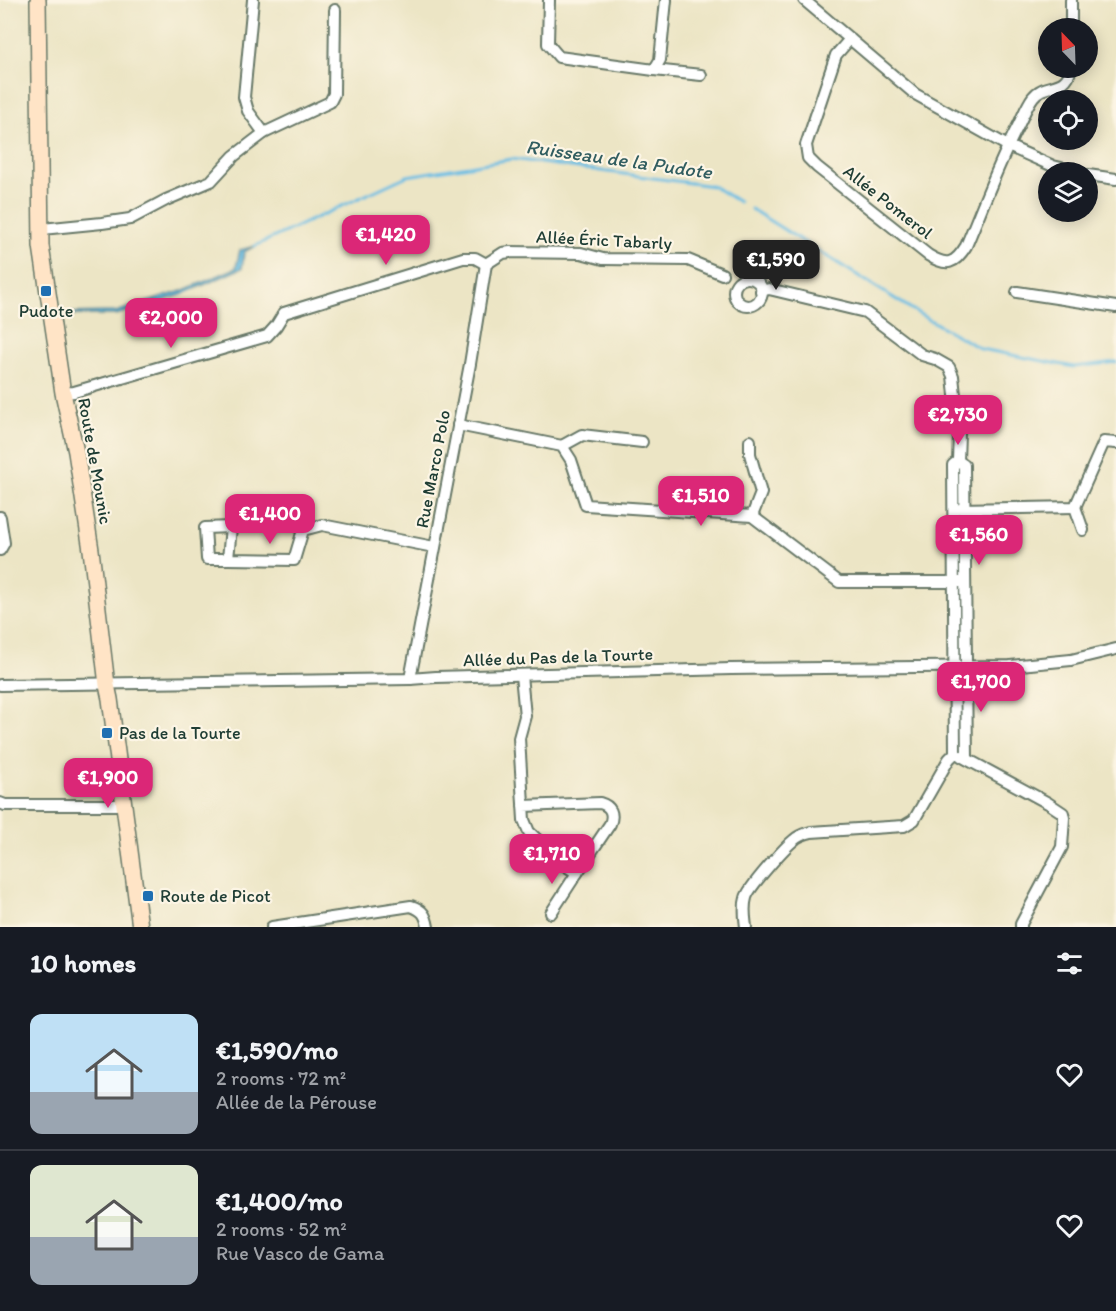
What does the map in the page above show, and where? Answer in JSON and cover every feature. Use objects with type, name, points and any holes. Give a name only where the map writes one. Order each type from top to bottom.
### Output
[{"type":"main road","name":"Route de Mounic","points":[[38,0],[41,246],[63,393],[76,452],[91,549],[140,927]]},
{"type":"street","points":[[253,0],[244,97],[248,111],[264,133]]},
{"type":"street","points":[[549,0],[548,44],[559,57],[700,75]]},
{"type":"street","points":[[654,70],[660,60],[666,0]]},
{"type":"street","points":[[804,0],[915,94],[1008,146],[1044,162]]},
{"type":"street","points":[[1071,0],[1071,18]]},
{"type":"street","points":[[42,229],[102,224],[130,219],[166,200],[211,181],[234,156],[264,133],[330,102],[334,94],[335,10]]},
{"type":"street","name":"Allée Pomerol","points":[[850,39],[836,56],[806,145],[808,158],[928,255],[939,262],[950,262],[959,258],[1008,146]]},
{"type":"street","points":[[1008,146],[1034,96],[1042,89],[1061,84],[1067,78]]},
{"type":"street","points":[[1098,176],[1116,179]]},
{"type":"street","name":"Allée Éric Tabarly","points":[[486,264],[503,253],[510,252],[581,253],[603,259],[688,261],[722,274]]},
{"type":"street","points":[[63,393],[74,392],[267,336],[284,313],[463,258],[475,258],[486,264]]},
{"type":"street","name":"Rue Marco Polo","points":[[410,679],[470,364],[486,264]]},
{"type":"street","points":[[761,291],[769,288],[865,312],[922,355],[949,367],[953,376],[959,433],[961,667],[967,759]]},
{"type":"street","points":[[1017,292],[1116,307]]},
{"type":"street","points":[[458,425],[562,447],[572,460],[586,505],[752,516],[838,582],[960,582]]},
{"type":"street","points":[[562,447],[582,435],[642,442]]},
{"type":"street","points":[[750,441],[750,454],[761,492],[752,516]]},
{"type":"street","points":[[1083,530],[1075,507],[1104,442],[1116,443]]},
{"type":"street","points":[[959,509],[1075,507]]},
{"type":"street","points":[[0,517],[4,543],[0,550]]},
{"type":"street","points":[[228,559],[294,560],[303,530],[322,525],[434,548]]},
{"type":"street","name":"Allée du Pas de la Tourte","points":[[0,685],[410,679],[731,669],[1010,666],[1071,660],[1116,649]]},
{"type":"street","points":[[746,927],[746,897],[751,887],[792,841],[801,835],[811,832],[904,826],[914,820],[949,759],[955,753],[961,667]]},
{"type":"street","points":[[521,675],[525,716],[519,738],[524,820],[529,832],[566,866],[577,873]]},
{"type":"street","points":[[955,753],[1063,813],[1062,847],[1021,927]]},
{"type":"street","points":[[0,803],[5,805],[124,805]]},
{"type":"street","points":[[523,806],[600,803],[607,805],[611,810],[610,824],[551,913]]},
{"type":"street","points":[[272,927],[411,906],[421,910],[426,916],[428,927]]},
{"type":"water","points":[[255,246],[244,252],[242,268],[181,295],[116,315],[66,313],[116,312],[185,290],[236,268],[240,250]]},
{"type":"waterway","name":"Ruisseau de la Pudote","points":[[255,246],[407,176],[512,159],[713,186],[739,202]]},
{"type":"waterway","name":"Ruisseau de la Pudote","points":[[751,209],[921,315],[981,349],[1074,367],[1116,362]]},
{"type":"place","name":"Pudote","points":[[46,291]]},
{"type":"place","name":"Pas de la Tourte","points":[[107,733]]},
{"type":"place","name":"Route de Picot","points":[[148,896]]}]
